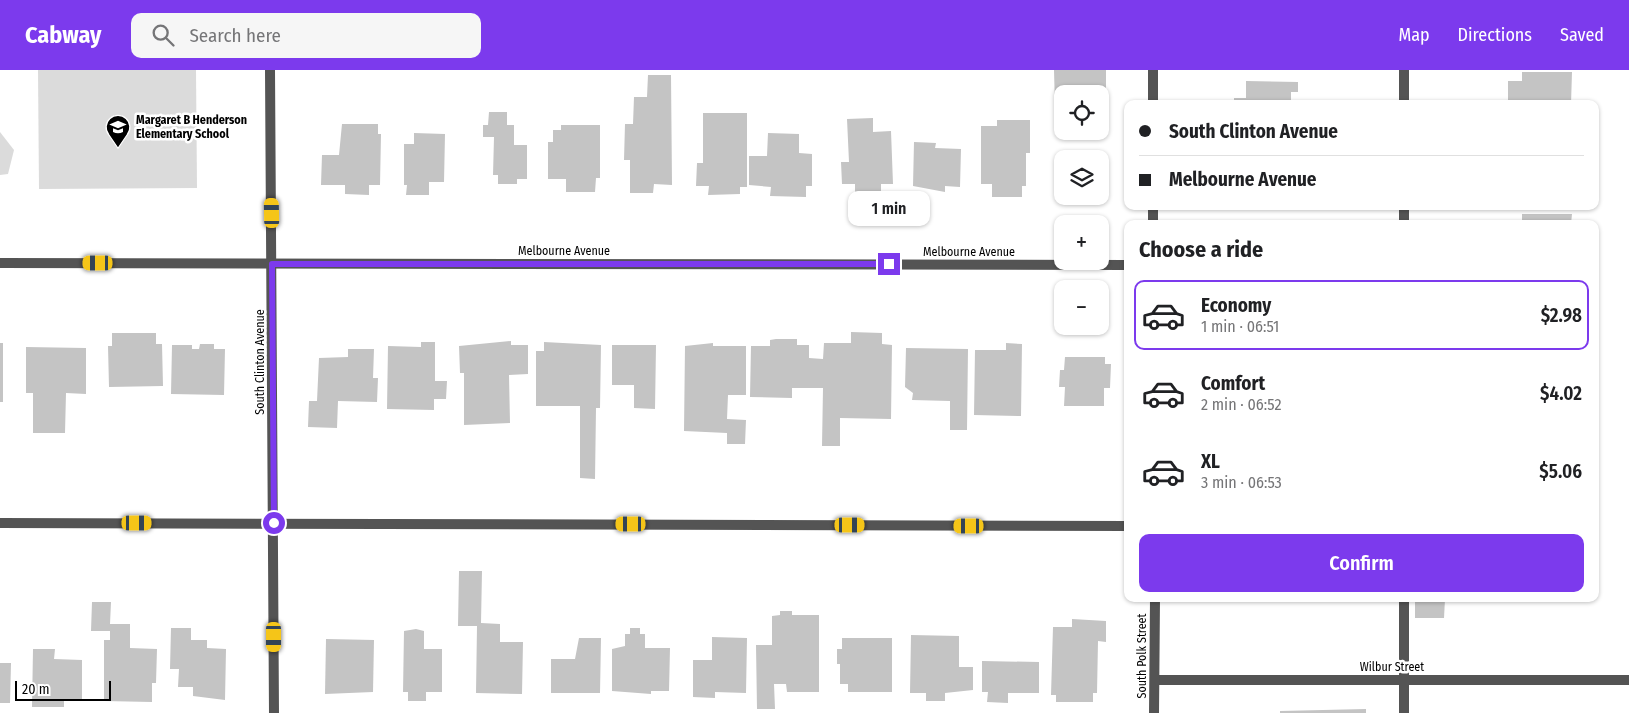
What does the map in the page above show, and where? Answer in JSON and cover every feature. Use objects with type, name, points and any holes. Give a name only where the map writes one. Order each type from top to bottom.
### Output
[{"type":"street","name":"South Clinton Avenue","points":[[270,70],[274,713]]},
{"type":"street","points":[[1153,70],[1153,100]]},
{"type":"street","points":[[1404,70],[1404,100]]},
{"type":"street","name":"Melbourne Avenue","points":[[0,263],[1124,264]]},
{"type":"street","points":[[0,523],[1124,526]]},
{"type":"street","name":"South Polk Street","points":[[1154,713],[1155,602]]},
{"type":"street","points":[[1404,602],[1404,713]]},
{"type":"street","name":"Wilbur Street","points":[[1155,680],[1629,680]]},
{"type":"shaded area","points":[[38,70],[196,70],[197,188],[39,189]]},
{"type":"shaded area","points":[[0,132],[14,150],[8,174],[0,175]]},
{"type":"building","points":[[1054,70],[1106,70],[1106,85],[1054,85]]},
{"type":"building","points":[[1522,72],[1572,72],[1571,100],[1508,100],[1508,81],[1522,81]]},
{"type":"building","points":[[648,75],[671,75],[672,185],[654,184],[653,193],[630,193],[630,160],[624,160],[625,124],[633,124],[634,97],[647,97]]},
{"type":"building","points":[[1246,81],[1298,82],[1298,92],[1291,92],[1291,100],[1234,100],[1234,98],[1246,98]]},
{"type":"building","points":[[489,112],[507,112],[507,125],[514,125],[514,145],[527,145],[527,179],[517,179],[517,184],[498,184],[498,175],[493,175],[494,137],[483,137],[483,125],[488,125]]},
{"type":"building","points":[[703,113],[747,113],[747,187],[740,187],[740,194],[708,195],[709,186],[696,186],[697,163],[703,163]]},
{"type":"building","points":[[873,118],[873,132],[891,131],[893,184],[881,184],[881,195],[855,196],[855,184],[842,184],[841,162],[849,162],[847,119]]},
{"type":"building","points":[[997,120],[1030,120],[1030,153],[1026,153],[1026,186],[1022,186],[1022,197],[992,197],[992,184],[981,184],[981,126],[997,126]]},
{"type":"building","points":[[342,124],[378,124],[378,134],[381,134],[380,185],[369,185],[369,195],[345,194],[345,185],[321,185],[322,155],[339,155]]},
{"type":"building","points":[[561,125],[600,125],[600,178],[596,178],[595,192],[566,192],[566,179],[548,179],[548,142],[553,142],[553,130],[561,130]]},
{"type":"building","points":[[414,133],[445,134],[444,182],[429,182],[429,195],[406,195],[407,185],[404,185],[404,144],[414,144]]},
{"type":"building","points":[[768,133],[799,134],[799,153],[812,154],[812,186],[806,186],[806,197],[770,196],[771,187],[749,185],[749,156],[767,156]]},
{"type":"building","points":[[914,142],[936,143],[935,148],[961,149],[960,187],[945,186],[945,192],[913,186]]},
{"type":"building","points":[[1522,214],[1572,214],[1571,220],[1522,220]]},
{"type":"building","points":[[851,332],[882,333],[882,344],[892,345],[891,419],[840,418],[840,446],[822,446],[823,388],[792,388],[792,398],[750,397],[751,346],[770,346],[770,340],[776,339],[797,339],[797,345],[809,345],[809,358],[823,359],[824,343],[851,343]]},
{"type":"building","points":[[112,333],[156,333],[156,344],[162,344],[163,386],[109,387],[108,346],[112,346]]},
{"type":"building","points":[[511,341],[511,345],[528,345],[528,374],[509,375],[510,423],[464,425],[464,373],[460,373],[459,346]]},
{"type":"building","points":[[421,342],[435,342],[435,381],[447,381],[446,399],[434,399],[434,410],[387,409],[388,346],[421,347]]},
{"type":"building","points":[[544,342],[601,345],[600,408],[596,408],[595,479],[580,478],[580,406],[536,406],[536,351],[544,351]]},
{"type":"building","points":[[0,343],[3,343],[3,402],[0,402]]},
{"type":"building","points":[[713,343],[713,346],[746,346],[746,395],[728,395],[727,419],[746,420],[745,444],[727,444],[727,433],[684,431],[685,346]]},
{"type":"building","points":[[1006,343],[1022,344],[1021,416],[974,415],[975,350],[1006,350]]},
{"type":"building","points":[[200,344],[214,344],[214,349],[225,349],[224,395],[171,394],[172,345],[192,345],[192,349],[199,349]]},
{"type":"building","points":[[612,345],[656,345],[655,409],[634,408],[634,385],[612,385]]},
{"type":"building","points":[[26,347],[86,348],[86,394],[66,393],[65,433],[33,433],[33,393],[26,393]]},
{"type":"building","points":[[906,348],[968,349],[967,430],[950,430],[950,401],[912,400],[913,393],[905,387]]},
{"type":"building","points":[[348,349],[374,349],[373,378],[378,378],[377,402],[338,401],[337,428],[308,427],[309,401],[317,401],[319,358],[348,357]]},
{"type":"building","points":[[1065,357],[1105,357],[1105,364],[1111,364],[1110,388],[1104,388],[1104,406],[1064,406],[1065,387],[1059,387],[1060,370],[1064,370]]},
{"type":"building","points":[[459,571],[482,571],[481,623],[500,624],[500,642],[523,642],[522,694],[476,693],[477,626],[458,626]]},
{"type":"building","points":[[92,602],[111,602],[110,624],[130,624],[130,648],[157,649],[156,683],[152,683],[152,702],[104,701],[104,640],[110,640],[110,631],[91,631]]},
{"type":"building","points":[[1415,602],[1445,602],[1444,618],[1415,618]]},
{"type":"building","points":[[780,611],[792,611],[792,615],[819,615],[819,692],[787,692],[786,684],[774,684],[775,709],[757,709],[756,645],[772,645],[772,616],[780,615]]},
{"type":"building","points":[[1072,619],[1106,621],[1106,642],[1098,641],[1097,693],[1093,693],[1093,702],[1056,702],[1056,695],[1051,695],[1053,627],[1072,627]]},
{"type":"building","points":[[171,628],[191,628],[191,640],[207,640],[207,648],[226,649],[225,700],[193,696],[193,687],[178,687],[179,669],[170,669]]},
{"type":"building","points":[[630,628],[640,628],[640,634],[645,634],[645,648],[670,648],[669,691],[651,691],[651,694],[612,691],[612,649],[625,646],[625,634],[630,634]]},
{"type":"building","points":[[416,629],[424,631],[424,649],[442,649],[442,692],[426,692],[426,701],[408,701],[408,692],[403,692],[404,631]]},
{"type":"building","points":[[911,635],[959,636],[959,667],[973,667],[973,690],[945,693],[945,701],[926,701],[926,693],[910,693]]},
{"type":"building","points":[[712,637],[747,638],[746,693],[715,692],[715,698],[693,697],[693,660],[712,660]]},
{"type":"building","points":[[579,638],[601,638],[600,693],[551,693],[551,659],[575,659]]},
{"type":"building","points":[[842,638],[892,638],[892,692],[848,692],[848,684],[840,684],[840,664],[837,664],[837,649],[842,649]]},
{"type":"building","points":[[326,639],[374,640],[373,692],[325,694]]},
{"type":"building","points":[[33,649],[55,649],[54,659],[82,660],[82,700],[64,700],[64,707],[32,707]]},
{"type":"building","points":[[982,661],[1039,662],[1039,693],[1008,693],[1008,703],[987,702],[988,692],[982,692]]},
{"type":"building","points":[[0,663],[11,663],[10,703],[0,703]]},
{"type":"building","points":[[1366,709],[1366,713],[1280,713],[1280,711]]},
{"type":"place","name":"Margaret B Henderson Elementary School","points":[[118,148]]},
{"type":"route","points":[[274,523],[272,264],[889,264]]}]
